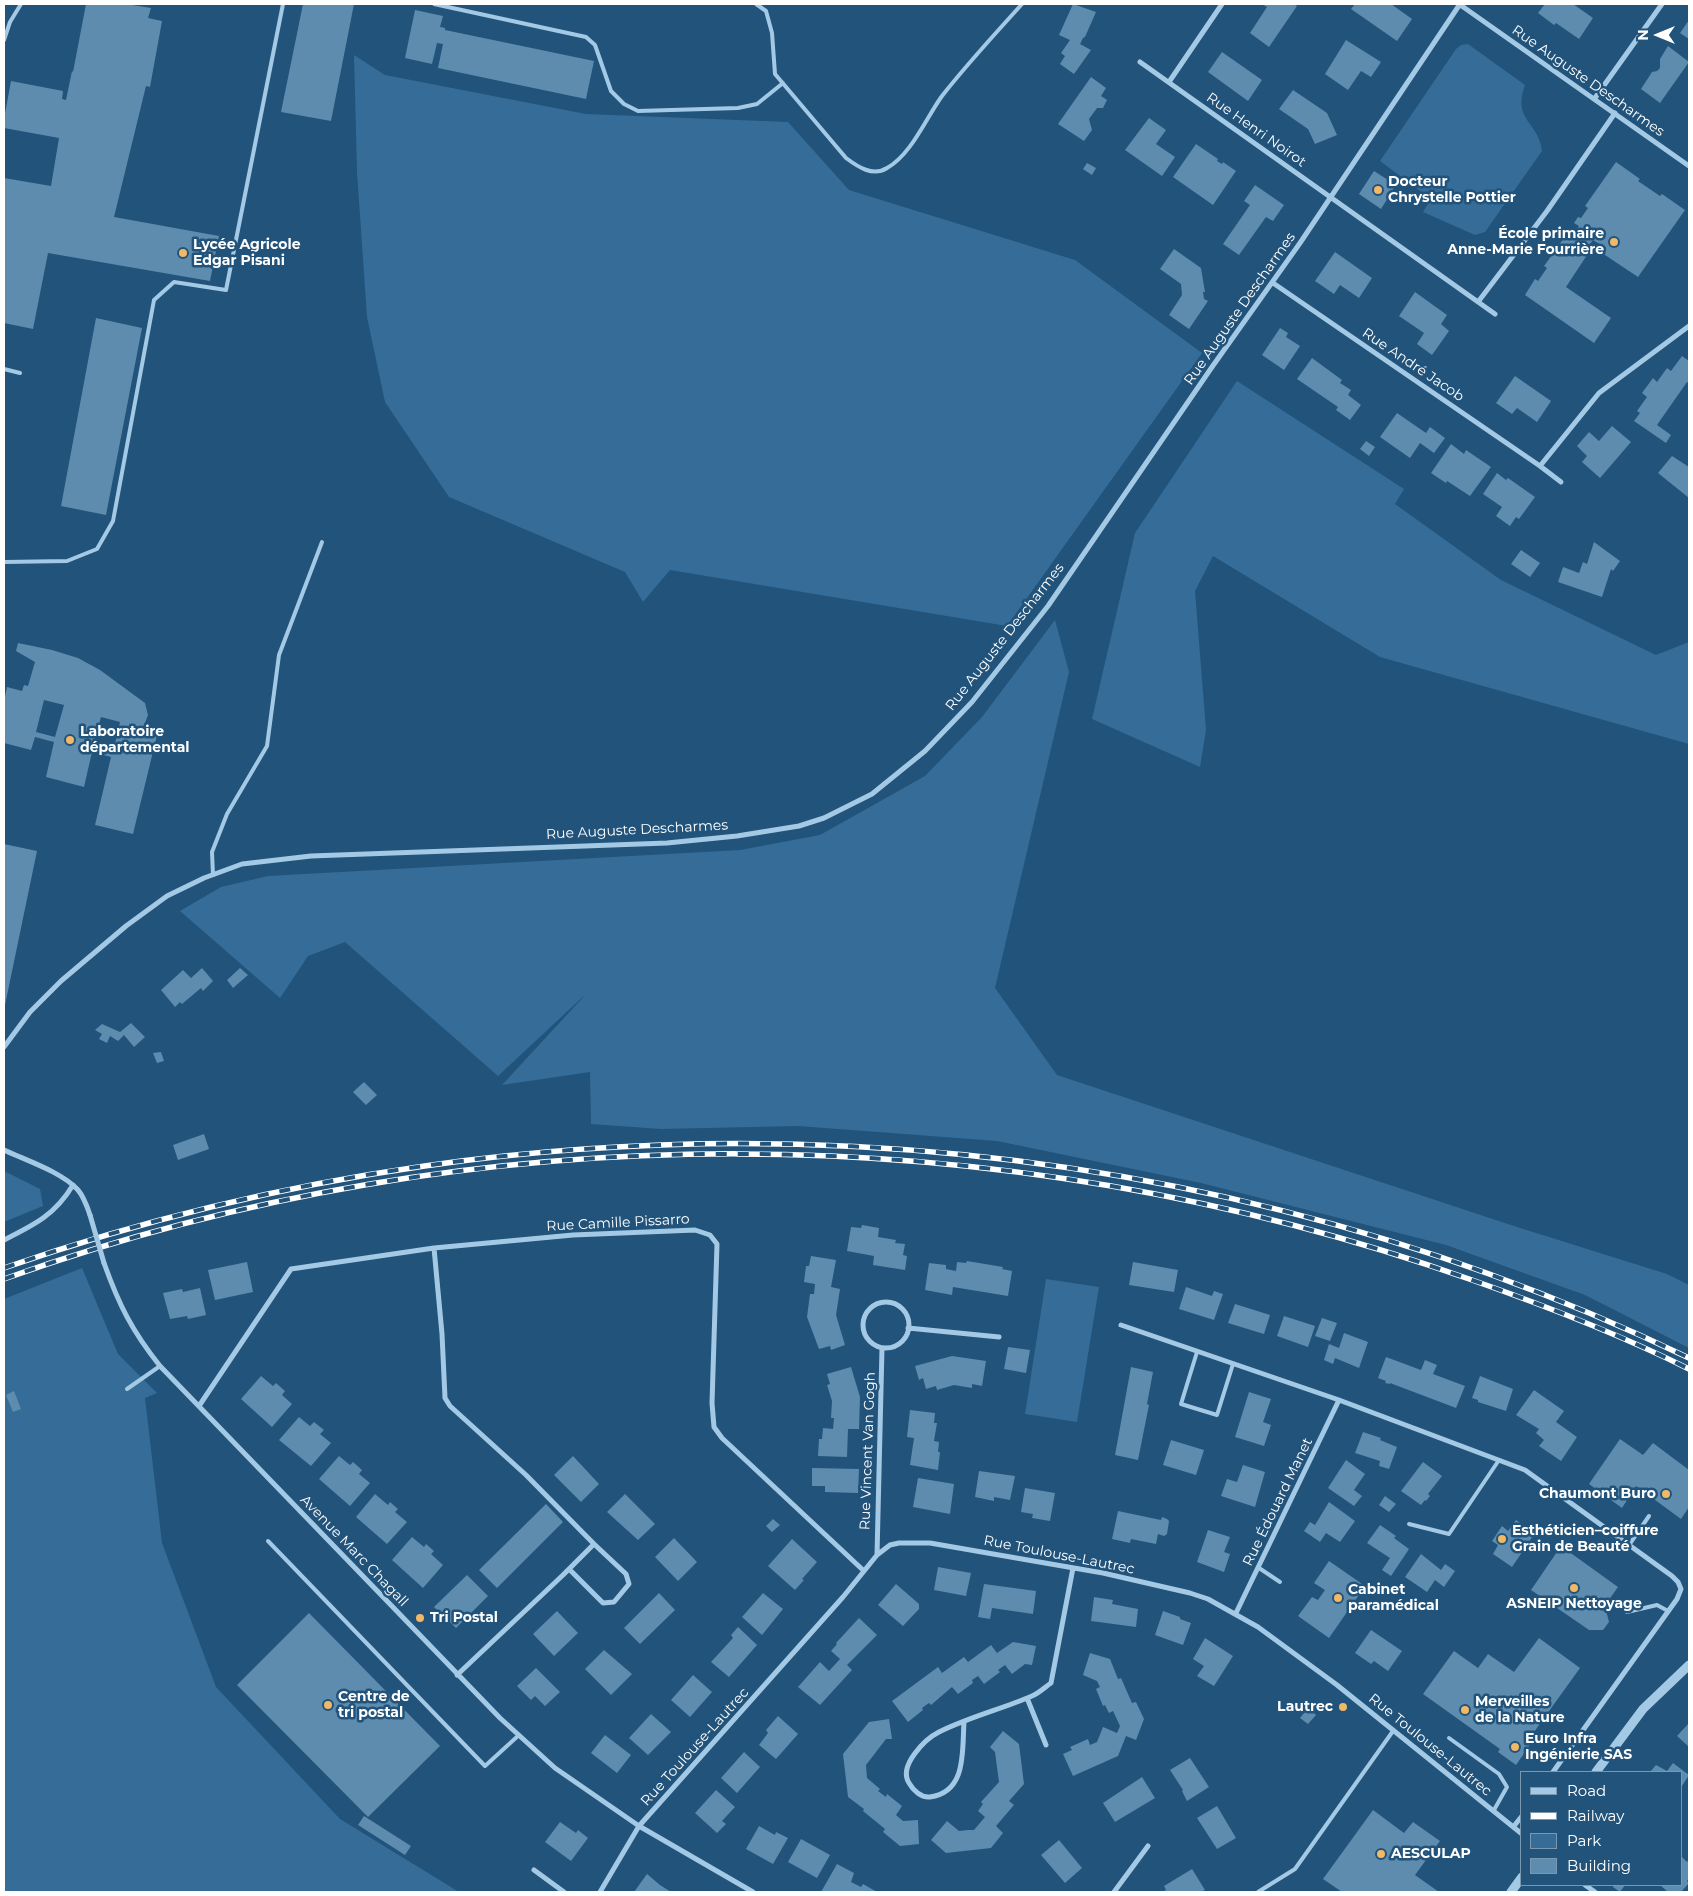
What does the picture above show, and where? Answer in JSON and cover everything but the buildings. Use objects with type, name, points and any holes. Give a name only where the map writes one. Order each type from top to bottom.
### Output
[{"type":"street","points":[[1169,82],[1222,4]]},
{"type":"street","name":"Rue Auguste Descharmes","points":[[4,1047],[30,1012],[55,987],[126,926],[167,896],[213,874],[242,864],[311,856],[666,843],[737,836],[799,826],[824,818],[872,794],[925,751],[972,702],[1044,611],[1212,367],[1273,283],[1459,4],[1689,166]]},
{"type":"street","points":[[1595,98],[1662,4]]},
{"type":"street","name":"Rue Henri Noirot","points":[[1140,62],[1495,314]]},
{"type":"street","points":[[1478,302],[1547,211],[1616,113]]},
{"type":"street","name":"Rue André Jacob","points":[[1273,283],[1561,482]]},
{"type":"street","points":[[1540,466],[1599,393],[1689,326]]},
{"type":"street","points":[[4,1150],[56,1174],[73,1185],[62,1202],[47,1216],[34,1226],[4,1240]]},
{"type":"street","name":"Avenue Marc Chagall","points":[[73,1185],[84,1200],[90,1215],[112,1285],[135,1332],[160,1366],[457,1675],[555,1768],[639,1826],[754,1892]]},
{"type":"street","name":"Rue Camille Pissarro","points":[[199,1406],[290,1268],[434,1248],[574,1235],[695,1230],[710,1235],[717,1244],[712,1403],[714,1427],[722,1438],[864,1571]]},
{"type":"street","points":[[434,1248],[446,1398],[450,1406],[526,1475],[626,1574],[628,1584],[614,1602],[603,1603],[568,1569]]},
{"type":"street","points":[[886,1302],[900,1308],[905,1313],[908,1328],[902,1341],[896,1346],[882,1348],[869,1341],[865,1335],[863,1320],[872,1307],[886,1302]]},
{"type":"street","points":[[1121,1325],[1339,1400],[1525,1470],[1678,1582],[1681,1589],[1677,1599],[1554,1771]]},
{"type":"street","points":[[908,1328],[999,1337]]},
{"type":"street","name":"Rue Vincent Van Gogh","points":[[877,1555],[882,1348]]},
{"type":"street","name":"Rue Édouard Manet","points":[[1236,1613],[1339,1400]]},
{"type":"street","name":"Rue Toulouse-Lautrec","points":[[600,1892],[639,1826],[843,1597],[877,1555],[890,1545],[914,1542],[930,1543],[1073,1568],[1208,1599],[1258,1627],[1337,1685],[1520,1832]]},
{"type":"street","points":[[457,1675],[594,1544]]},
{"type":"street","points":[[964,1722],[962,1764],[954,1784],[941,1796],[926,1798],[914,1791],[907,1780],[908,1765],[916,1751],[938,1732],[964,1722],[1035,1695],[1051,1683],[1073,1568]]},
{"type":"street","points":[[1597,1771],[1643,1709],[1689,1666]]},
{"type":"street","points":[[1027,1698],[1046,1745]]},
{"type":"street","points":[[1514,1826],[1520,1818]]},
{"type":"street","points":[[1114,1892],[1148,1846]]},
{"type":"street","points":[[534,1870],[564,1892]]},
{"type":"street","points":[[1511,1892],[1520,1880]]},
{"type":"lane","points":[[4,40],[10,22],[20,4]]},
{"type":"lane","points":[[4,562],[67,561],[97,550],[113,521],[154,300],[174,282],[226,290],[283,4]]},
{"type":"lane","points":[[434,4],[586,37],[595,46],[611,91],[624,104],[638,110],[738,108],[758,104],[783,83]]},
{"type":"lane","points":[[756,4],[766,11],[772,33],[775,74],[846,158],[858,167],[877,172],[887,169],[902,157],[942,96],[1022,4]]},
{"type":"lane","points":[[4,369],[20,373]]},
{"type":"lane","points":[[213,874],[212,852],[227,814],[267,746],[280,655],[322,542]]},
{"type":"lane","points":[[1197,1352],[1181,1404],[1217,1415],[1233,1364]]},
{"type":"lane","points":[[127,1389],[160,1366]]},
{"type":"lane","points":[[1409,1524],[1449,1534],[1499,1460]]},
{"type":"lane","points":[[1629,1545],[1648,1516]]},
{"type":"lane","points":[[268,1541],[485,1766],[519,1735]]},
{"type":"lane","points":[[1259,1568],[1280,1582]]},
{"type":"lane","points":[[1627,1612],[1657,1604],[1668,1611]]},
{"type":"lane","points":[[1258,1892],[1295,1869],[1394,1731]]},
{"type":"lane","points":[[1449,1738],[1499,1774],[1507,1787],[1494,1810]]},
{"type":"green space","points":[[1468,44],[1525,85],[1522,97],[1524,114],[1540,141],[1542,151],[1485,232],[1475,235],[1423,212],[1431,199],[1380,161],[1456,49],[1461,45]]},
{"type":"green space","points":[[354,55],[385,75],[586,114],[788,122],[849,190],[1075,260],[1202,353],[1007,626],[670,570],[643,602],[625,572],[449,497],[385,402],[367,317],[357,172]]},
{"type":"green space","points":[[1237,381],[1404,489],[1395,504],[1501,580],[1656,655],[1689,642],[1689,744],[1380,657],[1213,556],[1195,591],[1206,730],[1200,767],[1092,719],[1135,533]]},
{"type":"green space","points":[[1055,620],[1069,672],[995,988],[1057,1075],[1517,1227],[1667,1274],[1689,1285],[1689,1348],[1585,1295],[1446,1245],[1201,1183],[997,1141],[798,1126],[661,1129],[591,1124],[590,1072],[502,1085],[586,994],[498,1076],[345,942],[308,956],[280,998],[180,911],[221,887],[268,876],[740,850],[820,835],[925,776],[982,717]]},
{"type":"green space","points":[[4,1171],[40,1189],[43,1206],[4,1222]]},
{"type":"green space","points":[[82,1268],[118,1354],[157,1393],[145,1398],[162,1543],[216,1687],[340,1819],[459,1892],[4,1892],[4,1299]]},
{"type":"green space","points":[[1046,1279],[1099,1287],[1077,1422],[1025,1414]]},
{"type":"railway","points":[[4,1268],[212,1207],[425,1166],[640,1146],[855,1146],[1070,1168],[1281,1210],[1488,1274],[1689,1358]]},
{"type":"railway","points":[[4,1279],[183,1224],[366,1185],[551,1161],[738,1154],[924,1162],[1110,1186],[1293,1225],[1500,1290],[1609,1332],[1689,1369]]},
{"type":"place","name":"Docteur Chrystelle Pottier","points":[[1378,190]]},
{"type":"place","name":"École primaire Anne-Marie Fourrière","points":[[1614,242]]},
{"type":"place","name":"Lycée Agricole Edgar Pisani","points":[[183,253]]},
{"type":"place","name":"Laboratoire départemental","points":[[70,740]]},
{"type":"place","name":"Chaumont Buro","points":[[1666,1494]]},
{"type":"place","name":"Esthéticien–coiffure Grain de Beauté","points":[[1502,1539]]},
{"type":"place","name":"ASNEIP Nettoyage","points":[[1574,1588]]},
{"type":"place","name":"Cabinet paramédical","points":[[1338,1598]]},
{"type":"place","name":"Tri Postal","points":[[420,1618]]},
{"type":"place","name":"Centre de tri postal","points":[[328,1705]]},
{"type":"place","name":"Lautrec","points":[[1343,1707]]},
{"type":"place","name":"Merveilles de la Nature","points":[[1465,1710]]},
{"type":"place","name":"Euro Infra Ingénierie SAS","points":[[1515,1747]]},
{"type":"place","name":"AESCULAP","points":[[1381,1854]]}]
